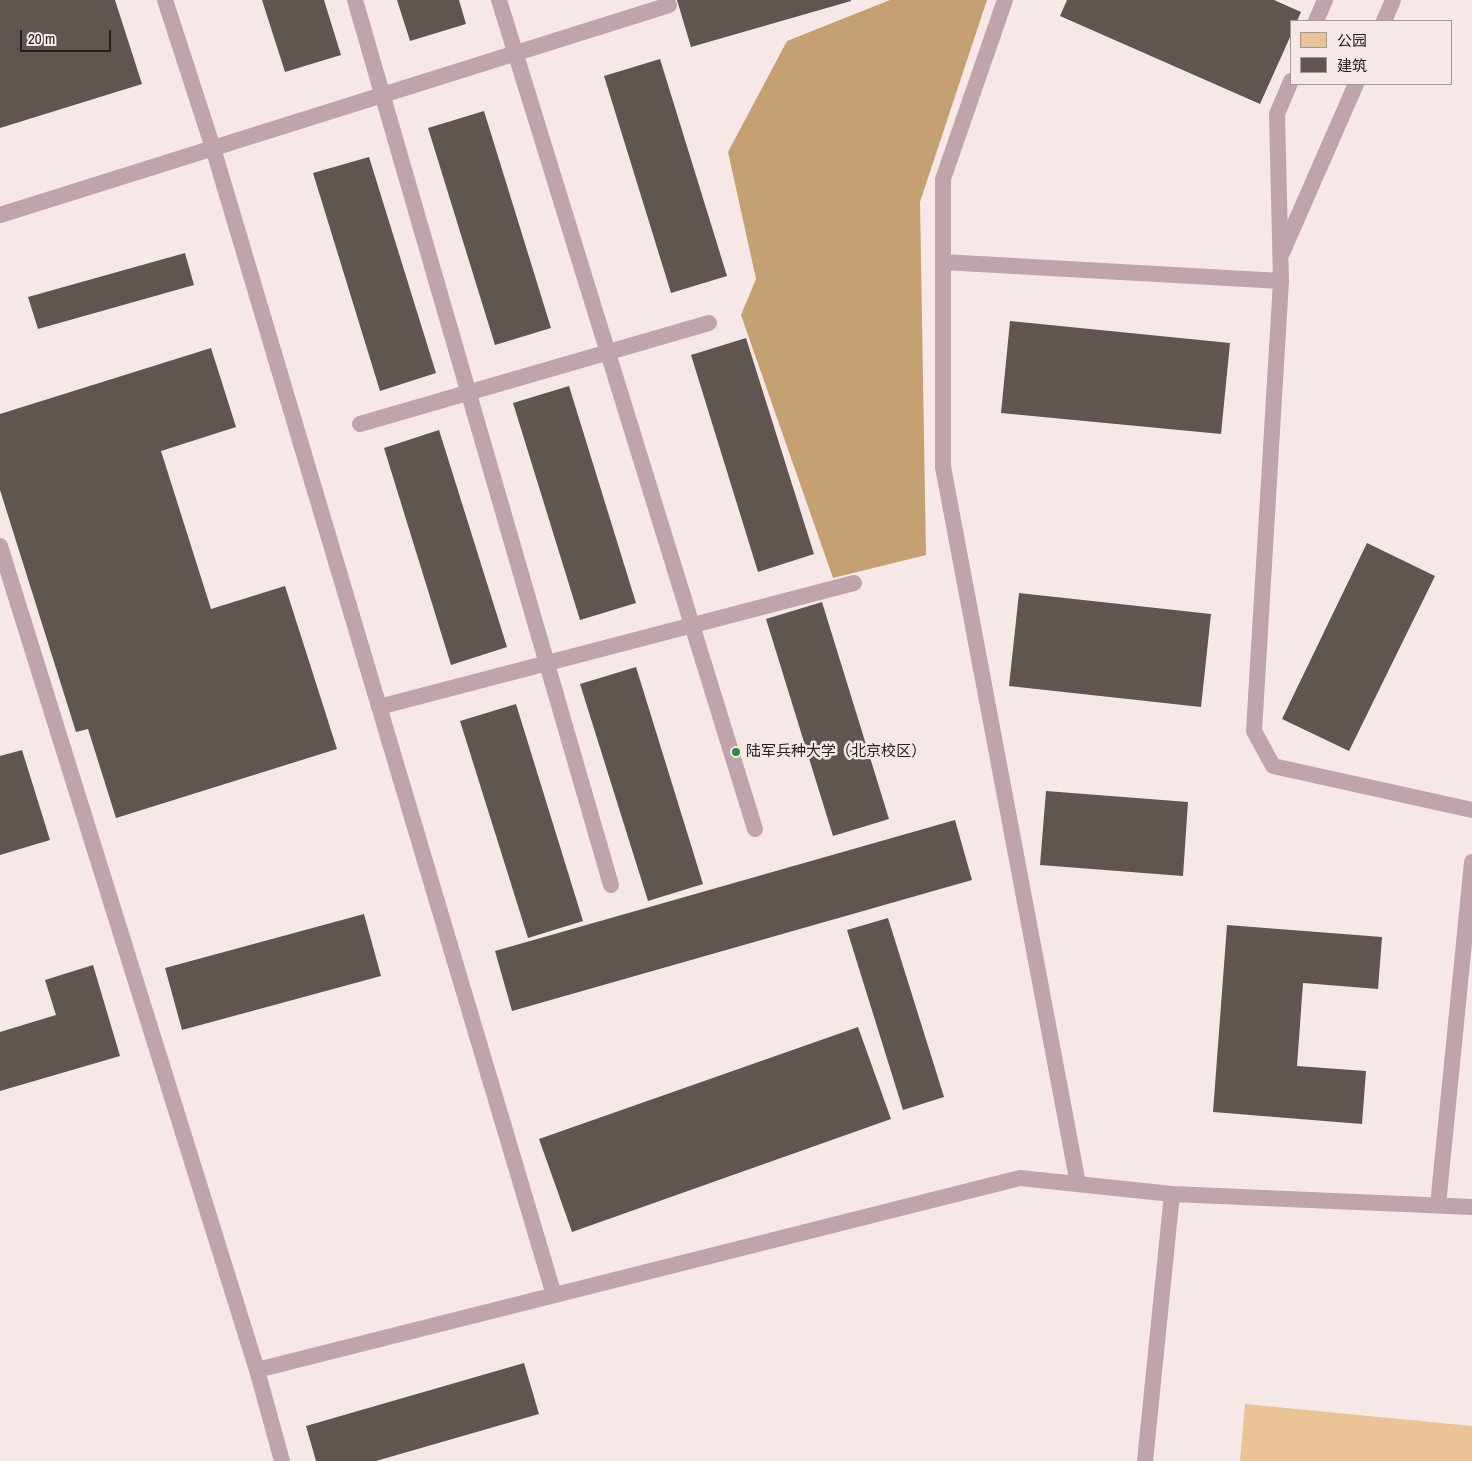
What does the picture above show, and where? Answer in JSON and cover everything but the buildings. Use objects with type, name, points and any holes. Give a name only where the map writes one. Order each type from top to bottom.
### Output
[{"type":"lane","points":[[165,0],[213,148],[554,1296]]},
{"type":"lane","points":[[355,0],[611,885]]},
{"type":"lane","points":[[499,0],[755,829]]},
{"type":"lane","points":[[1005,0],[943,179],[943,467],[1078,1184]]},
{"type":"lane","points":[[1316,20],[1325,0]]},
{"type":"lane","points":[[1384,20],[1393,0]]},
{"type":"lane","points":[[0,215],[669,5]]},
{"type":"lane","points":[[1290,83],[1277,114],[1281,281],[1254,731],[1273,766],[1472,810]]},
{"type":"lane","points":[[1280,258],[1356,85]]},
{"type":"lane","points":[[943,262],[1281,281]]},
{"type":"lane","points":[[360,424],[709,323]]},
{"type":"lane","points":[[0,546],[257,1370],[282,1461]]},
{"type":"lane","points":[[379,707],[854,583]]},
{"type":"lane","points":[[1438,1205],[1472,862]]},
{"type":"lane","points":[[257,1370],[1020,1178],[1172,1194],[1472,1207]]},
{"type":"lane","points":[[1145,1461],[1172,1194]]},
{"type":"green space","points":[[1245,1404],[1472,1426],[1472,1461],[1240,1461]]},
{"type":"shaded area","points":[[890,0],[987,0],[920,202],[926,555],[833,578],[741,315],[756,279],[728,152],[787,41]]},
{"type":"place","name":"陆军兵种大学（北京校区）","points":[[736,752]]}]
